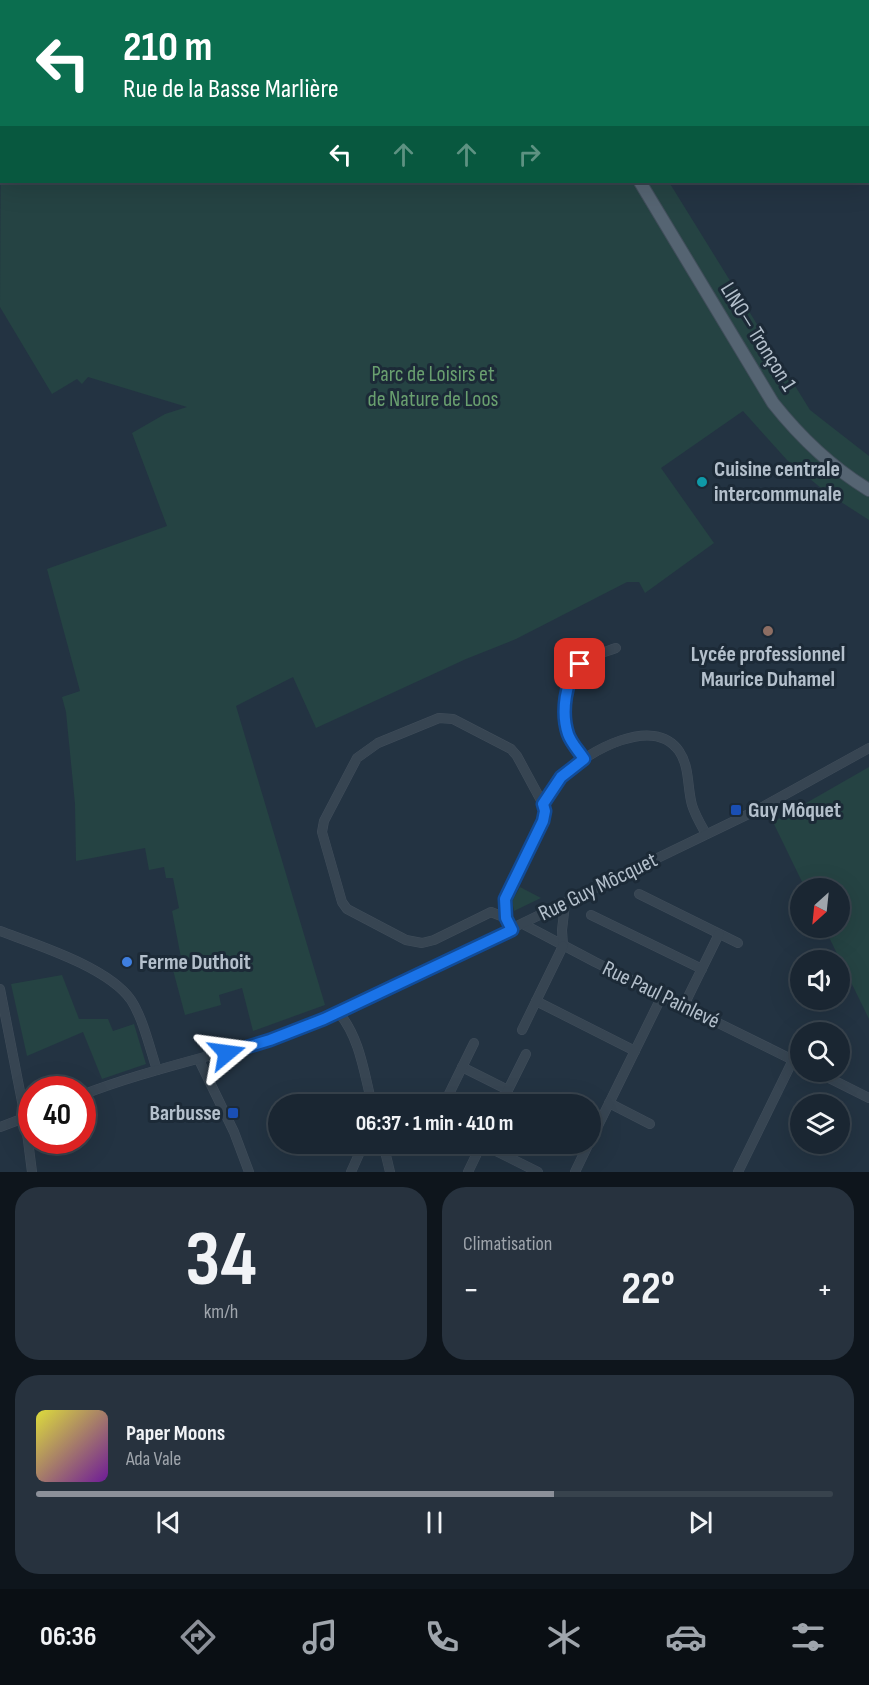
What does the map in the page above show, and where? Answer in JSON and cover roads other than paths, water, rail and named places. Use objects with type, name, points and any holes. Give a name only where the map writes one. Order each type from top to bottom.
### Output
[{"type":"main road","name":"LINO— Tronçon 1","points":[[641,183],[773,403],[823,456],[869,490]]},
{"type":"street","points":[[584,759],[570,738],[566,725],[570,681],[576,668],[586,660],[616,648]]},
{"type":"street","points":[[506,918],[491,912],[434,940],[416,943],[347,909],[342,902],[323,839],[324,821],[357,758],[378,743],[439,718],[453,719],[511,749],[517,756],[545,811],[543,821],[505,899],[506,918],[512,930]]},
{"type":"street","points":[[543,804],[561,777],[584,759],[619,740],[651,736],[668,741],[683,757],[692,806],[706,834]]},
{"type":"street","name":"Rue Guy Môcquet","points":[[96,1090],[157,1070],[270,1040],[339,1013],[767,805],[869,748]]},
{"type":"street","points":[[639,894],[738,943]]},
{"type":"street","points":[[522,1029],[563,946],[562,930],[566,904]]},
{"type":"street","points":[[591,915],[702,969]]},
{"type":"street","name":"Rue Paul Painlevé","points":[[523,924],[790,1058]]},
{"type":"street","points":[[0,931],[73,960],[101,975],[124,993],[135,1009],[157,1070]]},
{"type":"street","points":[[684,1005],[719,933]]},
{"type":"street","points":[[0,989],[19,1076]]},
{"type":"street","points":[[536,1001],[635,1051]]},
{"type":"street","points":[[601,1119],[658,1004]]},
{"type":"street","points":[[339,1013],[356,1043],[369,1094]]},
{"type":"street","points":[[449,1094],[474,1043]]},
{"type":"street","points":[[506,1094],[526,1054]]},
{"type":"street","points":[[199,1060],[234,1132],[249,1172]]},
{"type":"street","points":[[462,1067],[508,1090]]},
{"type":"street","points":[[738,1172],[790,1075]]},
{"type":"street","points":[[837,1082],[869,1098]]},
{"type":"street","points":[[609,1103],[650,1124]]},
{"type":"street","points":[[0,1127],[18,1120]]},
{"type":"street","points":[[31,1154],[32,1172]]},
{"type":"street","points":[[351,1172],[359,1154]]},
{"type":"street","points":[[386,1154],[390,1172]]},
{"type":"street","points":[[468,1172],[477,1154]]},
{"type":"street","points":[[502,1154],[538,1172]]},
{"type":"street","points":[[575,1172],[584,1154]]},
{"type":"place","name":"Cuisine centrale intercommunale","points":[[702,482]]},
{"type":"place","name":"Lycée professionnel Maurice Duhamel","points":[[768,631]]},
{"type":"place","name":"Guy Môquet","points":[[736,810]]},
{"type":"place","name":"Ferme Duthoit","points":[[127,962]]},
{"type":"place","name":"Barbusse","points":[[233,1113]]},
{"type":"park label","name":"Parc de Loisirs et de Nature de Loos","points":[[433,386]]}]
